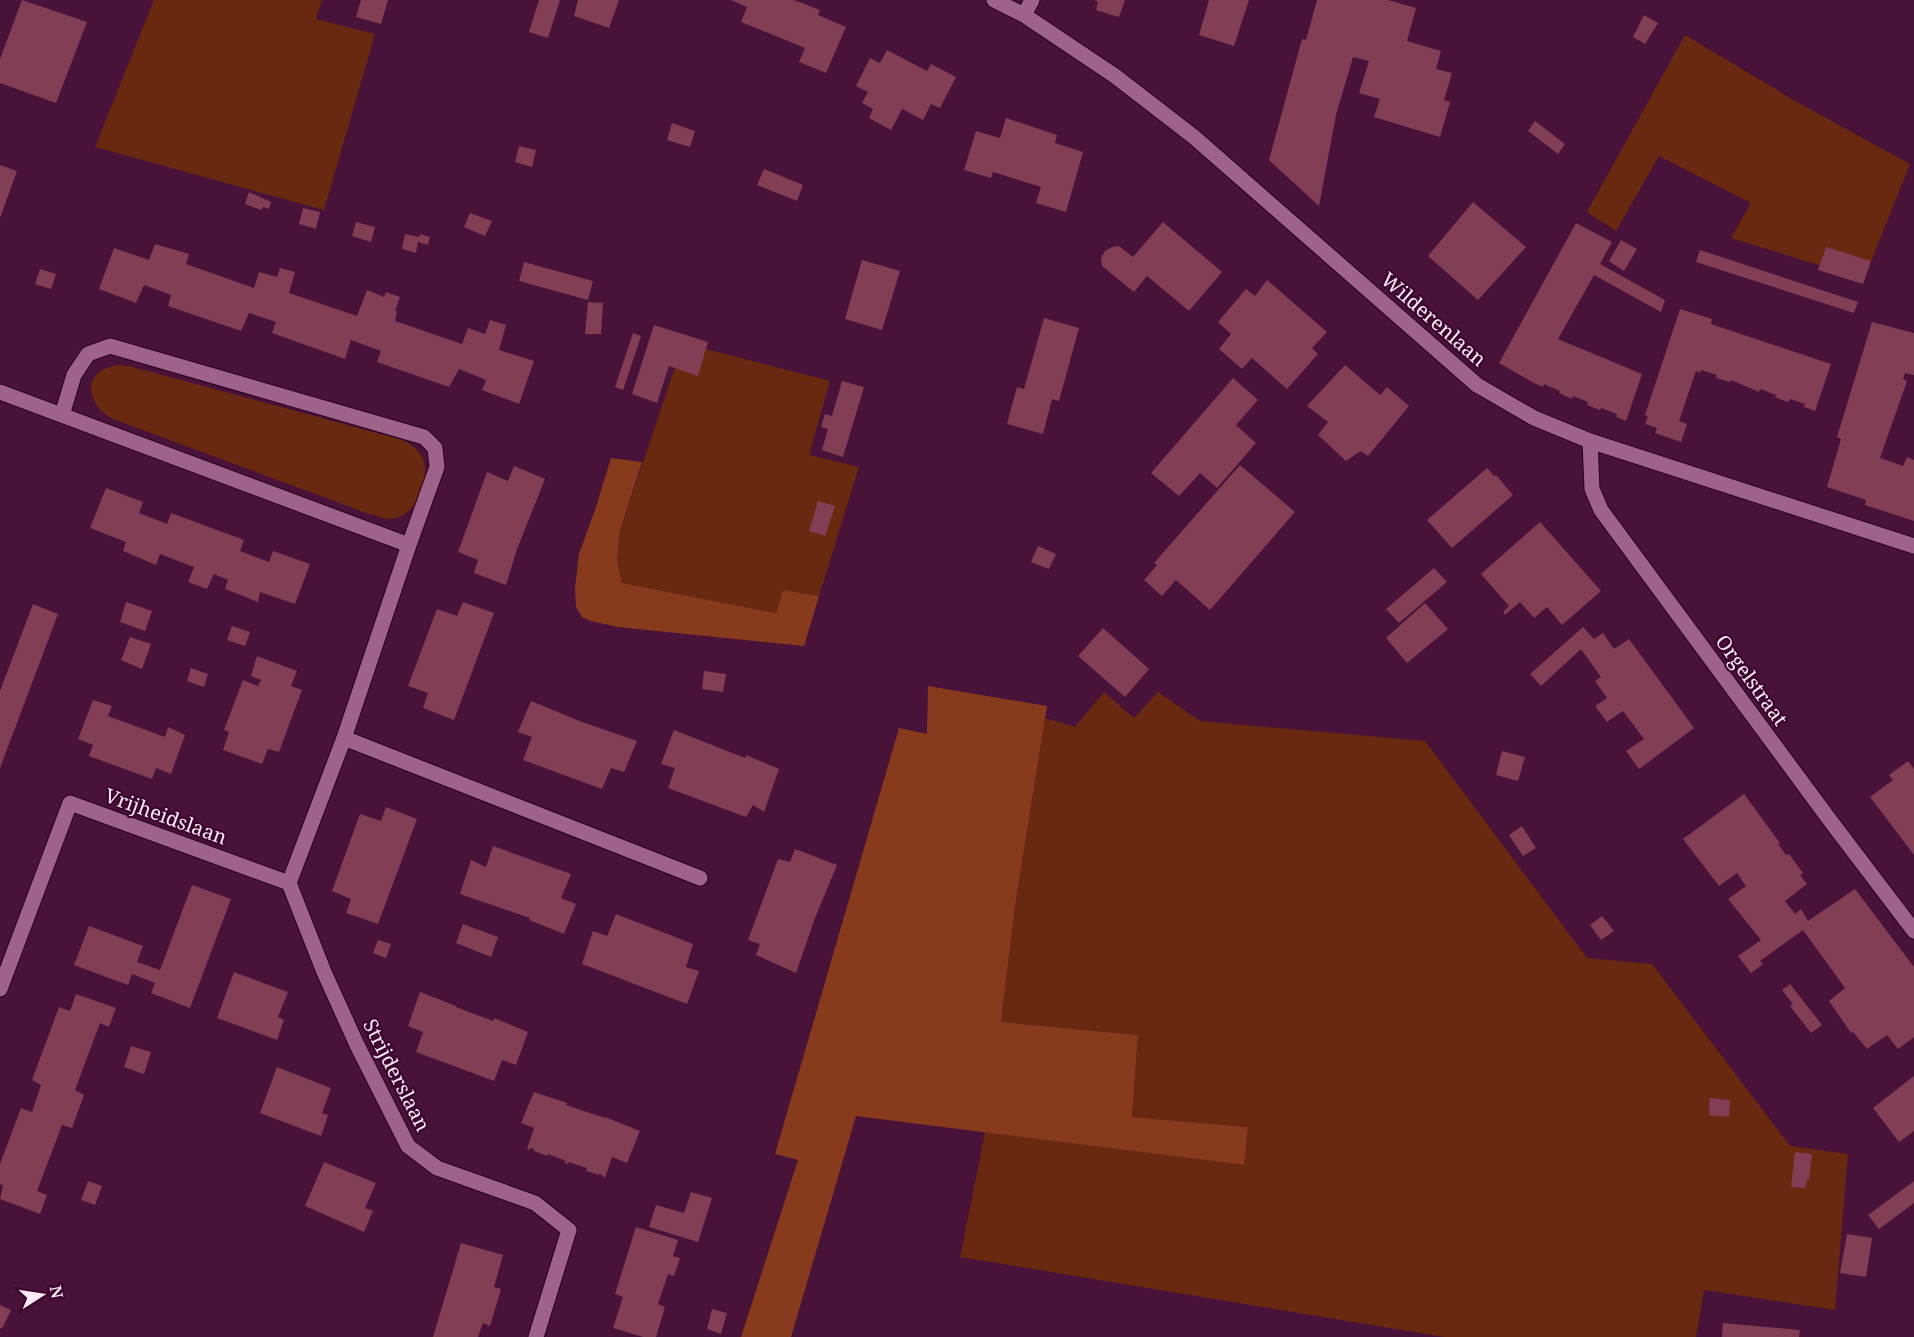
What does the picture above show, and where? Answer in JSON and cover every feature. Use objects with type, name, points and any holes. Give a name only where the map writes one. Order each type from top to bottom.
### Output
[{"type":"street","name":"Wilderenlaan","points":[[994,0],[1024,15],[1115,76],[1194,137],[1477,385],[1534,418],[1590,441],[1914,546]]},
{"type":"street","points":[[1024,15],[1032,0]]},
{"type":"street","points":[[62,415],[74,375],[88,354],[110,346],[424,437],[435,448],[437,467],[344,738],[288,883]]},
{"type":"street","points":[[0,392],[409,545]]},
{"type":"street","name":"Orgelstraat","points":[[1590,441],[1592,489],[1601,510],[1828,819],[1914,931]]},
{"type":"street","points":[[344,738],[700,878]]},
{"type":"street","name":"Vrijheidslaan","points":[[0,989],[70,803],[288,883]]},
{"type":"street","name":"Strijderslaan","points":[[288,883],[357,1045],[408,1146],[437,1168],[535,1203],[569,1230],[536,1337]]},
{"type":"shaded area","points":[[154,0],[322,0],[316,19],[375,34],[324,210],[95,147]]},
{"type":"shaded area","points":[[1685,35],[1797,102],[1910,164],[1864,279],[1731,238],[1751,203],[1659,156],[1616,231],[1587,212]]},
{"type":"shaded area","points":[[683,343],[830,381],[809,455],[859,467],[819,596],[783,590],[776,613],[622,583],[617,560],[620,531]]},
{"type":"shaded area","points":[[118,365],[129,366],[403,440],[415,448],[423,459],[425,478],[419,498],[406,513],[397,518],[385,519],[113,419],[96,405],[91,388],[98,373]]},
{"type":"shaded area","points":[[611,458],[642,462],[620,531],[617,560],[622,583],[776,613],[783,590],[819,596],[804,646],[618,627],[582,617],[576,607],[575,588],[579,554]]},
{"type":"shaded area","points":[[928,686],[1047,706],[1015,906],[1001,1022],[1138,1035],[1132,1117],[1248,1127],[1244,1165],[856,1116],[791,1337],[741,1337],[798,1160],[775,1154],[899,728],[927,734]]},
{"type":"shaded area","points":[[1104,692],[1134,718],[1158,692],[1200,721],[1425,741],[1587,958],[1652,964],[1790,1146],[1848,1154],[1835,1310],[1704,1290],[1696,1337],[1444,1337],[960,1257],[985,1132],[1244,1165],[1248,1127],[1132,1117],[1138,1035],[1001,1022],[1015,906],[1045,718],[1075,727]]},
{"type":"building","points":[[22,0],[87,22],[56,103],[0,83],[0,59]]},
{"type":"building","points":[[361,0],[388,0],[381,24],[356,17]]},
{"type":"building","points":[[539,0],[560,0],[548,38],[529,32]]},
{"type":"building","points":[[578,0],[619,0],[609,28],[574,16]]},
{"type":"building","points":[[731,0],[794,0],[820,10],[818,15],[846,27],[826,73],[799,62],[805,48],[741,22],[747,7]]},
{"type":"building","points":[[1094,0],[1125,0],[1119,17],[1096,10],[1098,2]]},
{"type":"building","points":[[1209,0],[1249,0],[1234,46],[1199,35]]},
{"type":"building","points":[[1317,0],[1388,0],[1416,8],[1407,41],[1441,51],[1436,69],[1452,73],[1444,100],[1450,102],[1440,137],[1374,117],[1380,99],[1359,93],[1369,61],[1353,57],[1336,115],[1319,206],[1269,160],[1302,39],[1306,40]]},
{"type":"building","points":[[1644,15],[1658,23],[1645,44],[1633,37]]},
{"type":"building","points":[[887,50],[927,71],[931,64],[956,77],[940,108],[931,104],[923,120],[902,109],[891,130],[869,118],[873,109],[862,103],[868,92],[856,86],[870,58],[880,63]]},
{"type":"building","points":[[1006,118],[1057,135],[1055,143],[1083,152],[1066,212],[1036,203],[1041,187],[993,172],[991,178],[964,170],[976,131],[1000,138]]},
{"type":"building","points":[[1535,121],[1565,144],[1558,154],[1528,131]]},
{"type":"building","points":[[672,123],[695,131],[690,147],[667,140]]},
{"type":"building","points":[[519,146],[536,150],[532,167],[515,162]]},
{"type":"building","points":[[0,165],[17,171],[0,218]]},
{"type":"building","points":[[764,169],[803,185],[797,201],[757,185]]},
{"type":"building","points":[[249,192],[271,202],[269,209],[263,207],[261,210],[245,204]]},
{"type":"building","points":[[1473,202],[1526,247],[1478,300],[1428,256]]},
{"type":"building","points":[[303,208],[320,212],[316,229],[299,224]]},
{"type":"building","points":[[470,213],[492,221],[485,236],[464,227]]},
{"type":"building","points":[[356,222],[375,227],[371,242],[352,236]]},
{"type":"building","points":[[1163,222],[1222,272],[1189,311],[1147,276],[1134,292],[1102,266],[1101,258],[1105,251],[1112,247],[1119,246],[1133,257]]},
{"type":"building","points":[[1576,223],[1612,242],[1600,264],[1665,300],[1661,312],[1594,275],[1558,339],[1642,374],[1626,421],[1616,417],[1617,414],[1587,405],[1588,402],[1573,396],[1572,399],[1544,384],[1543,387],[1534,383],[1499,363]]},
{"type":"building","points":[[405,234],[430,237],[428,245],[418,242],[416,253],[402,249]]},
{"type":"building","points":[[1621,240],[1637,249],[1624,271],[1609,261]]},
{"type":"building","points":[[155,244],[189,254],[186,264],[254,288],[259,272],[277,277],[280,268],[295,272],[289,293],[357,316],[367,290],[384,297],[386,292],[400,297],[395,311],[397,311],[395,321],[462,344],[468,328],[485,334],[490,320],[506,325],[499,350],[534,361],[519,404],[482,390],[486,380],[459,369],[449,387],[377,362],[381,351],[351,340],[345,359],[272,333],[276,322],[249,313],[241,331],[168,306],[171,295],[144,285],[136,303],[99,289],[114,248],[149,260]]},
{"type":"building","points":[[1826,247],[1871,261],[1863,284],[1818,270]]},
{"type":"building","points":[[1700,250],[1858,302],[1854,313],[1696,262]]},
{"type":"building","points":[[862,260],[900,271],[882,330],[845,319]]},
{"type":"building","points":[[524,262],[593,281],[588,300],[519,281]]},
{"type":"building","points":[[40,269],[56,274],[51,289],[35,284]]},
{"type":"building","points":[[1267,280],[1327,332],[1312,348],[1318,354],[1287,389],[1252,358],[1242,369],[1219,349],[1231,334],[1218,322],[1246,289],[1255,296]]},
{"type":"building","points":[[588,302],[603,303],[601,334],[585,334]]},
{"type":"building","points":[[1680,309],[1712,319],[1711,324],[1831,364],[1815,411],[1804,407],[1805,404],[1790,399],[1788,402],[1760,389],[1759,392],[1731,380],[1730,382],[1716,378],[1717,375],[1701,370],[1700,373],[1696,371],[1679,421],[1687,424],[1681,442],[1655,433],[1657,428],[1645,424],[1648,416],[1645,415]]},
{"type":"building","points":[[1044,318],[1079,328],[1059,401],[1052,399],[1043,434],[1007,424],[1017,387],[1024,389]]},
{"type":"building","points":[[1872,322],[1914,333],[1914,375],[1905,373],[1903,379],[1907,381],[1880,458],[1903,466],[1907,457],[1914,460],[1914,521],[1865,505],[1866,500],[1827,487],[1841,439],[1837,437]]},
{"type":"building","points":[[654,325],[708,342],[698,376],[669,366],[657,403],[632,394]]},
{"type":"building","points":[[633,333],[641,336],[623,390],[615,387]]},
{"type":"building","points":[[1345,365],[1380,395],[1387,387],[1409,406],[1368,456],[1361,451],[1346,461],[1318,435],[1328,422],[1307,406]]},
{"type":"building","points":[[1233,378],[1258,400],[1236,425],[1256,443],[1217,488],[1200,473],[1179,496],[1151,473]]},
{"type":"building","points":[[842,381],[864,387],[843,457],[822,450],[828,429],[821,427],[825,414],[832,416]]},
{"type":"building","points":[[1240,465],[1295,512],[1210,610],[1176,580],[1162,596],[1144,580],[1157,565],[1154,563]]},
{"type":"building","points":[[514,466],[545,479],[517,549],[506,585],[474,573],[478,560],[458,552],[487,472],[508,481]]},
{"type":"building","points":[[1487,468],[1513,495],[1452,548],[1427,520]]},
{"type":"building","points":[[106,488],[143,502],[139,513],[167,524],[171,513],[244,540],[240,551],[269,562],[273,551],[310,564],[295,604],[260,592],[258,602],[225,589],[228,580],[214,574],[207,589],[188,582],[194,567],[160,554],[156,565],[123,551],[126,542],[90,528]]},
{"type":"building","points":[[818,501],[835,506],[825,536],[809,531]]},
{"type":"building","points":[[1540,522],[1601,591],[1562,625],[1547,607],[1534,618],[1520,602],[1505,615],[1503,612],[1509,606],[1481,574]]},
{"type":"building","points":[[1038,546],[1056,554],[1049,569],[1031,562]]},
{"type":"building","points":[[1434,568],[1447,582],[1399,623],[1386,609]]},
{"type":"building","points":[[126,602],[152,611],[145,631],[120,622]]},
{"type":"building","points":[[463,602],[494,613],[454,720],[423,708],[428,693],[408,686],[437,609],[457,616]]},
{"type":"building","points":[[1425,603],[1448,629],[1407,663],[1386,638]]},
{"type":"building","points":[[33,604],[58,614],[0,768],[0,691]]},
{"type":"building","points":[[232,626],[250,632],[245,646],[227,640]]},
{"type":"building","points":[[1583,627],[1594,639],[1603,633],[1614,649],[1629,639],[1694,728],[1639,769],[1626,751],[1644,739],[1623,711],[1607,722],[1595,706],[1607,698],[1595,681],[1601,677],[1581,649],[1541,686],[1530,674]]},
{"type":"building","points":[[1103,628],[1149,669],[1125,697],[1078,656]]},
{"type":"building","points":[[130,637],[151,644],[142,669],[121,660]]},
{"type":"building","points":[[257,656],[297,671],[291,686],[302,690],[279,752],[268,749],[262,764],[223,750],[229,732],[224,730],[243,680],[258,686],[261,680],[251,676]]},
{"type":"building","points":[[191,668],[208,674],[204,687],[187,681]]},
{"type":"building","points":[[704,671],[726,674],[723,692],[702,689]]},
{"type":"building","points":[[93,700],[112,706],[108,716],[165,737],[168,727],[185,735],[171,774],[156,768],[152,779],[89,756],[93,745],[78,739]]},
{"type":"building","points":[[531,701],[637,741],[624,772],[611,768],[602,789],[523,760],[532,737],[518,732]]},
{"type":"building","points":[[674,730],[779,769],[764,812],[753,805],[746,817],[668,788],[675,768],[661,764]]},
{"type":"building","points":[[1502,751],[1525,757],[1518,781],[1496,775]]},
{"type":"building","points":[[1908,761],[1914,769],[1914,855],[1870,797],[1893,780],[1889,775]]},
{"type":"building","points":[[1744,794],[1780,843],[1778,844],[1786,855],[1789,854],[1803,873],[1800,875],[1807,884],[1785,901],[1795,914],[1801,909],[1808,921],[1855,889],[1914,967],[1914,1037],[1898,1049],[1887,1035],[1867,1049],[1853,1032],[1851,1033],[1829,1001],[1845,988],[1803,930],[1760,961],[1763,964],[1751,973],[1738,956],[1761,940],[1728,899],[1746,886],[1737,873],[1719,886],[1683,839]]},
{"type":"building","points":[[386,807],[417,819],[378,924],[346,913],[351,899],[332,891],[360,814],[381,821]]},
{"type":"building","points":[[1522,826],[1536,848],[1523,856],[1509,835]]},
{"type":"building","points":[[493,846],[571,874],[561,898],[576,904],[564,934],[529,920],[530,918],[460,894],[471,860],[486,867]]},
{"type":"building","points":[[795,849],[837,865],[796,973],[756,955],[760,944],[748,940],[778,859],[790,862]]},
{"type":"building","points":[[192,885],[231,899],[190,1008],[151,993],[155,983],[132,974],[128,985],[74,965],[89,926],[143,946],[137,962],[160,970]]},
{"type":"building","points":[[616,914],[693,944],[686,967],[699,971],[687,1004],[582,964],[593,931],[607,936]]},
{"type":"building","points":[[1602,916],[1614,931],[1601,940],[1590,925]]},
{"type":"building","points":[[463,924],[498,937],[491,957],[456,943]]},
{"type":"building","points":[[378,940],[391,944],[386,958],[373,953]]},
{"type":"building","points":[[234,972],[288,992],[278,1017],[284,1020],[277,1040],[217,1018]]},
{"type":"building","points":[[1790,984],[1822,1025],[1811,1033],[1790,1006],[1793,1004],[1782,990]]},
{"type":"building","points":[[420,992],[493,1021],[494,1018],[528,1032],[516,1065],[502,1060],[494,1081],[416,1052],[423,1032],[408,1026]]},
{"type":"building","points":[[76,994],[116,1008],[109,1027],[100,1023],[75,1090],[84,1095],[72,1128],[62,1125],[37,1191],[47,1195],[40,1214],[0,1199],[3,1185],[0,1184],[0,1164],[21,1108],[32,1112],[41,1085],[32,1080],[59,1007],[70,1011]]},
{"type":"building","points":[[131,1046],[151,1052],[144,1074],[124,1067]]},
{"type":"building","points":[[277,1067],[331,1088],[322,1113],[328,1115],[321,1136],[260,1113]]},
{"type":"building","points":[[1914,1076],[1914,1131],[1899,1142],[1873,1108]]},
{"type":"building","points":[[534,1092],[640,1131],[627,1163],[612,1157],[605,1178],[599,1173],[599,1175],[586,1171],[587,1168],[569,1162],[567,1164],[564,1163],[566,1161],[548,1154],[547,1156],[534,1149],[527,1149],[534,1128],[521,1123]]},
{"type":"building","points":[[1710,1098],[1730,1100],[1729,1117],[1709,1115]]},
{"type":"building","points":[[1795,1152],[1812,1154],[1806,1188],[1791,1187]]},
{"type":"building","points":[[324,1162],[376,1183],[365,1208],[373,1211],[364,1232],[305,1206]]},
{"type":"building","points":[[88,1181],[102,1186],[95,1205],[81,1200]]},
{"type":"building","points":[[1914,1181],[1914,1203],[1879,1229],[1868,1215]]},
{"type":"building","points":[[691,1192],[712,1198],[698,1242],[649,1227],[656,1205],[684,1213]]},
{"type":"building","points":[[636,1227],[678,1240],[673,1256],[680,1258],[674,1276],[668,1274],[658,1304],[665,1307],[656,1337],[643,1337],[613,1328],[623,1297],[615,1294]]},
{"type":"building","points":[[1847,1234],[1872,1238],[1866,1277],[1840,1273]]},
{"type":"building","points":[[461,1243],[503,1255],[494,1287],[501,1289],[490,1326],[483,1323],[478,1337],[433,1337]]},
{"type":"building","points":[[0,1305],[11,1310],[2,1329],[0,1328]]},
{"type":"building","points":[[712,1309],[727,1313],[721,1334],[707,1329]]},
{"type":"building","points":[[1723,1323],[1800,1330],[1799,1337],[1722,1337]]}]
